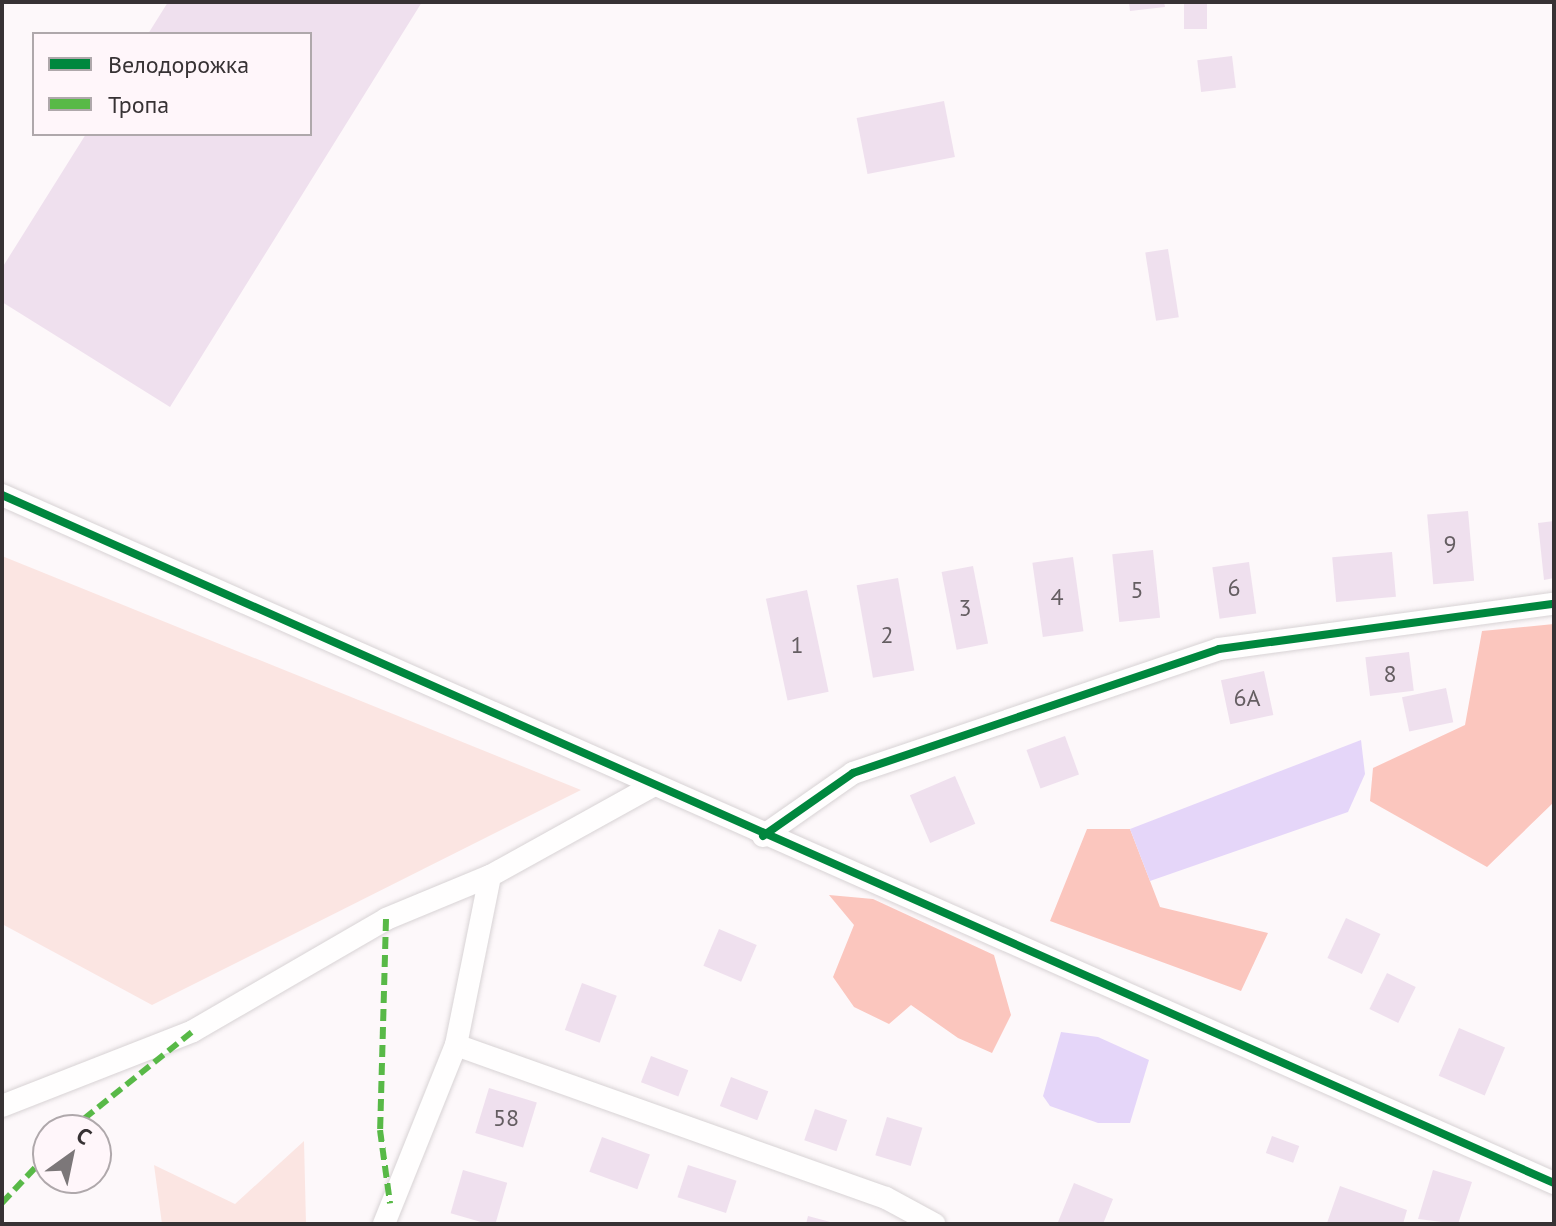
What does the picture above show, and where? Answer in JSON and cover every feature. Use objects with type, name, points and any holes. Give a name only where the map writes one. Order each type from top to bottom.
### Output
[{"type":"street","points":[[2,495],[763,836],[1554,1183]]},
{"type":"street","points":[[763,836],[853,773],[1219,649],[1554,604]]},
{"type":"street","points":[[2,1106],[193,1031],[386,919],[490,876],[654,785]]},
{"type":"street","points":[[384,1224],[456,1045],[490,876]]},
{"type":"street","points":[[456,1045],[886,1198],[934,1224]]},
{"type":"shaded area","points":[[2,556],[581,790],[152,1005],[2,924]]},
{"type":"shaded area","points":[[1554,624],[1554,802],[1487,867],[1370,801],[1373,768],[1465,725],[1482,631]]},
{"type":"shaded area","points":[[1361,740],[1365,774],[1348,812],[1150,881],[1130,829]]},
{"type":"shaded area","points":[[1087,829],[1130,829],[1160,907],[1268,933],[1241,991],[1050,921]]},
{"type":"shaded area","points":[[829,895],[873,899],[994,955],[1011,1015],[992,1053],[958,1038],[911,1005],[889,1024],[854,1007],[833,977],[854,925]]},
{"type":"shaded area","points":[[1061,1032],[1098,1037],[1149,1060],[1130,1123],[1098,1123],[1050,1106],[1043,1096]]},
{"type":"shaded area","points":[[304,1141],[306,1224],[162,1224],[154,1165],[235,1204]]},
{"type":"building","points":[[168,2],[422,2],[170,407],[2,302],[2,268],[85,136],[312,136],[312,32],[149,32]]},
{"type":"building","points":[[1129,2],[1164,2],[1165,7],[1130,11]]},
{"type":"building","points":[[1184,2],[1207,2],[1207,29],[1184,29]]},
{"type":"building","points":[[1232,56],[1236,88],[1201,92],[1197,60]]},
{"type":"building","points":[[944,101],[955,157],[868,174],[857,118]]},
{"type":"building","points":[[1168,249],[1179,317],[1156,321],[1145,253]]},
{"type":"building","points":[[1468,511],[1474,581],[1433,584],[1427,515]]},
{"type":"building","points":[[1554,521],[1554,578],[1544,580],[1538,523]]},
{"type":"building","points":[[1153,550],[1160,618],[1119,622],[1112,554]]},
{"type":"building","points":[[1392,552],[1396,597],[1336,602],[1332,557]]},
{"type":"building","points":[[1073,557],[1083,631],[1043,637],[1032,563]]},
{"type":"building","points":[[1249,562],[1256,613],[1220,619],[1212,567]]},
{"type":"building","points":[[973,566],[988,644],[957,650],[942,572]]},
{"type":"building","points":[[898,578],[914,671],[873,678],[857,585]]},
{"type":"building","points":[[807,590],[829,692],[788,700],[766,599]]},
{"type":"building","points":[[1409,652],[1414,691],[1370,696],[1365,657]]},
{"type":"building","points":[[1264,671],[1273,715],[1230,724],[1221,680]]},
{"type":"building","points":[[1446,688],[1453,722],[1409,732],[1402,697]]},
{"type":"building","points":[[1065,736],[1079,775],[1040,789],[1026,750]]},
{"type":"building","points":[[955,776],[975,824],[930,843],[910,795]]},
{"type":"building","points":[[1346,918],[1380,934],[1362,974],[1327,958]]},
{"type":"building","points":[[719,929],[757,945],[741,982],[703,966]]},
{"type":"building","points":[[1387,973],[1416,987],[1398,1023],[1369,1009]]},
{"type":"building","points":[[582,983],[617,996],[600,1043],[565,1030]]},
{"type":"building","points":[[1459,1028],[1505,1048],[1485,1095],[1439,1076]]},
{"type":"building","points":[[651,1056],[688,1070],[678,1096],[641,1082]]},
{"type":"building","points":[[731,1077],[768,1091],[757,1120],[720,1106]]},
{"type":"building","points":[[489,1088],[537,1103],[523,1148],[475,1133]]},
{"type":"building","points":[[815,1109],[847,1120],[836,1151],[804,1140]]},
{"type":"building","points":[[887,1117],[922,1128],[911,1166],[875,1155]]},
{"type":"building","points":[[1272,1136],[1299,1146],[1293,1163],[1266,1153]]},
{"type":"building","points":[[602,1137],[650,1154],[637,1189],[589,1172]]},
{"type":"building","points":[[688,1165],[737,1181],[726,1213],[677,1197]]},
{"type":"building","points":[[463,1170],[507,1183],[495,1224],[451,1213]]},
{"type":"building","points":[[1433,1170],[1472,1182],[1458,1224],[1418,1219]]},
{"type":"building","points":[[1074,1183],[1113,1199],[1103,1224],[1058,1222]]},
{"type":"building","points":[[1340,1186],[1407,1210],[1403,1224],[1327,1223]]},
{"type":"building","points":[[808,1216],[834,1223],[834,1224],[806,1224]]},
{"type":"marked path","points":[[386,919],[380,1130],[390,1203]]},
{"type":"marked path","points":[[90,1114],[193,1031]]},
{"type":"marked path","points":[[2,1203],[32,1171]]},
{"type":"cycle path","points":[[2,495],[1554,1183]]},
{"type":"cycle path","points":[[763,836],[853,773],[1219,649],[1554,604]]}]
